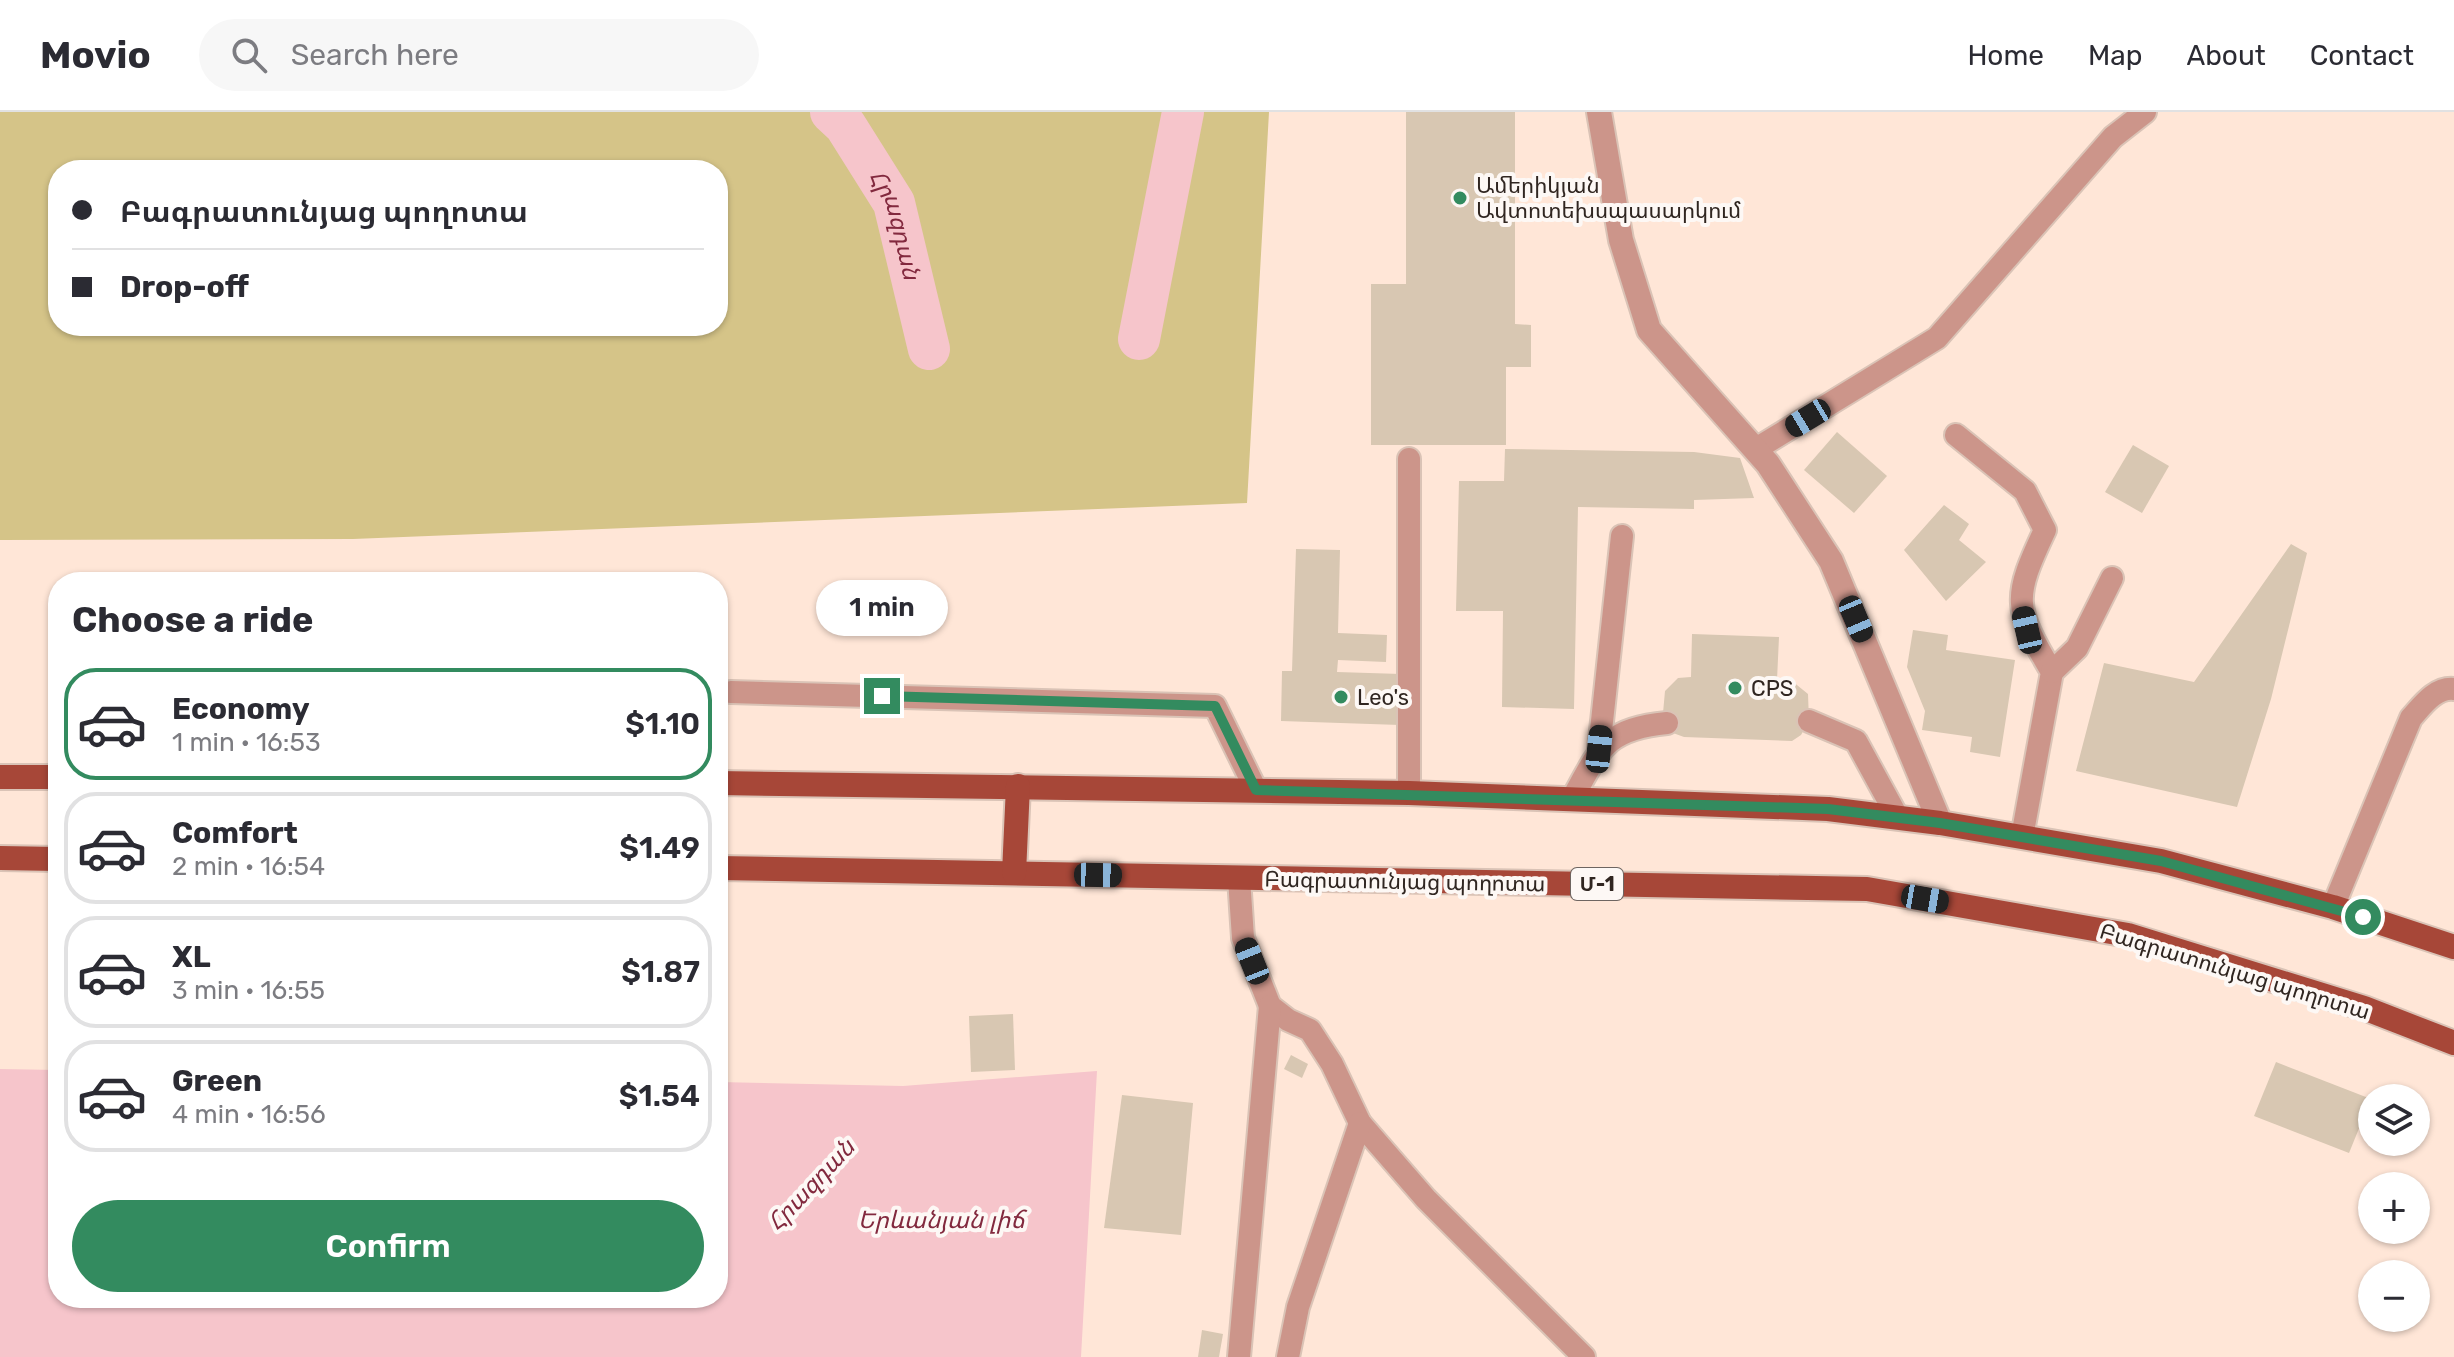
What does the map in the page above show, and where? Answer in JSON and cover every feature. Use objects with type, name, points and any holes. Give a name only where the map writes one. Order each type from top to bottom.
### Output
[{"type":"main road","points":[[0,777],[48,777]]},
{"type":"main road","points":[[728,783],[1409,793],[1828,809],[1940,823],[2161,861],[2333,907],[2454,947]]},
{"type":"main road","points":[[1014,873],[1018,786]]},
{"type":"main road","points":[[0,858],[48,859]]},
{"type":"main road","name":"Բագրատունյաց պողոտա","points":[[728,868],[1867,889],[2128,935],[2364,1008],[2454,1043]]},
{"type":"street","points":[[1599,112],[1621,240],[1649,330],[1756,449],[1831,561],[1940,823]]},
{"type":"lane","points":[[1756,449],[1937,338],[2113,137],[2145,112]]},
{"type":"lane","points":[[1956,435],[2025,491],[2045,530],[2023,576],[2022,607],[2027,630],[2052,672]]},
{"type":"lane","points":[[1409,459],[1409,793]]},
{"type":"lane","points":[[1572,799],[1599,749],[1622,536]]},
{"type":"lane","points":[[2022,837],[2052,672],[2077,648],[2112,578]]},
{"type":"lane","points":[[2333,907],[2411,718],[2427,699],[2446,688],[2454,689]]},
{"type":"lane","points":[[731,692],[1215,706],[1256,790]]},
{"type":"lane","points":[[1809,721],[1856,741],[1898,818]]},
{"type":"lane","points":[[1599,749],[1634,726],[1667,723]]},
{"type":"lane","points":[[1239,878],[1243,938],[1270,1006],[1239,1357]]},
{"type":"lane","points":[[1270,1006],[1288,1020],[1310,1030],[1332,1064],[1360,1123],[1426,1199],[1584,1357]]},
{"type":"lane","points":[[1288,1357],[1298,1307],[1360,1123]]},
{"type":"shaded area","points":[[0,112],[1269,112],[1247,503],[353,539],[0,540]]},
{"type":"water","name":"Երևանյան լիճ","points":[[0,1069],[48,1070],[48,1308],[728,1308],[728,1082],[903,1086],[1097,1071],[1081,1357],[0,1357]]},
{"type":"building","name":"Ամերիկյան Ավտոտեխսպասարկում","points":[[1406,112],[1515,112],[1515,324],[1531,325],[1531,367],[1506,367],[1506,445],[1371,445],[1371,284],[1406,284]]},
{"type":"building","points":[[1837,432],[1887,476],[1854,513],[1804,470]]},
{"type":"building","points":[[2133,445],[2169,466],[2142,513],[2105,492]]},
{"type":"building","points":[[1505,449],[1694,452],[1740,458],[1754,498],[1694,500],[1694,509],[1578,507],[1574,709],[1502,707],[1503,611],[1456,611],[1459,481],[1504,481]]},
{"type":"building","points":[[1944,505],[1969,524],[1959,540],[1986,562],[1946,601],[1904,550]]},
{"type":"building","points":[[2291,544],[2307,553],[2271,699],[2237,807],[2076,771],[2104,663],[2194,682]]},
{"type":"building","points":[[1296,549],[1340,550],[1338,633],[1387,635],[1386,662],[1338,660],[1337,672],[1401,674],[1400,725],[1281,721],[1282,671],[1292,671]]},
{"type":"building","points":[[1913,630],[1948,635],[1946,650],[2015,660],[2000,757],[1970,752],[1972,737],[1922,730],[1925,711],[1907,667]]},
{"type":"building","name":"CPS","points":[[1692,634],[1779,637],[1777,680],[1792,681],[1808,694],[1809,721],[1801,735],[1792,741],[1684,737],[1673,733],[1663,713],[1665,691],[1678,678],[1691,677]]},
{"type":"building","points":[[1013,1014],[1015,1070],[971,1072],[969,1016]]},
{"type":"building","points":[[1291,1055],[1308,1064],[1302,1078],[1284,1069]]},
{"type":"building","points":[[2276,1062],[2358,1094],[2358,1131],[2349,1153],[2254,1116]]},
{"type":"building","points":[[1122,1095],[1193,1103],[1181,1235],[1104,1228]]},
{"type":"building","points":[[1202,1330],[1223,1334],[1219,1357],[1198,1357]]},
{"type":"waterway","name":"Հրազդան","points":[[831,112],[845,125],[894,203],[929,349]]},
{"type":"waterway","points":[[1139,339],[1183,112]]},
{"type":"place","name":"Ամերիկյան Ավտոտեխսպասարկում","points":[[1460,198]]},
{"type":"place","name":"CPS","points":[[1735,688]]},
{"type":"place","name":"Leo's","points":[[1341,697]]},
{"type":"route","points":[[882,696],[1215,706],[1256,790],[1828,809],[1940,823],[2161,861],[2363,917]]}]
